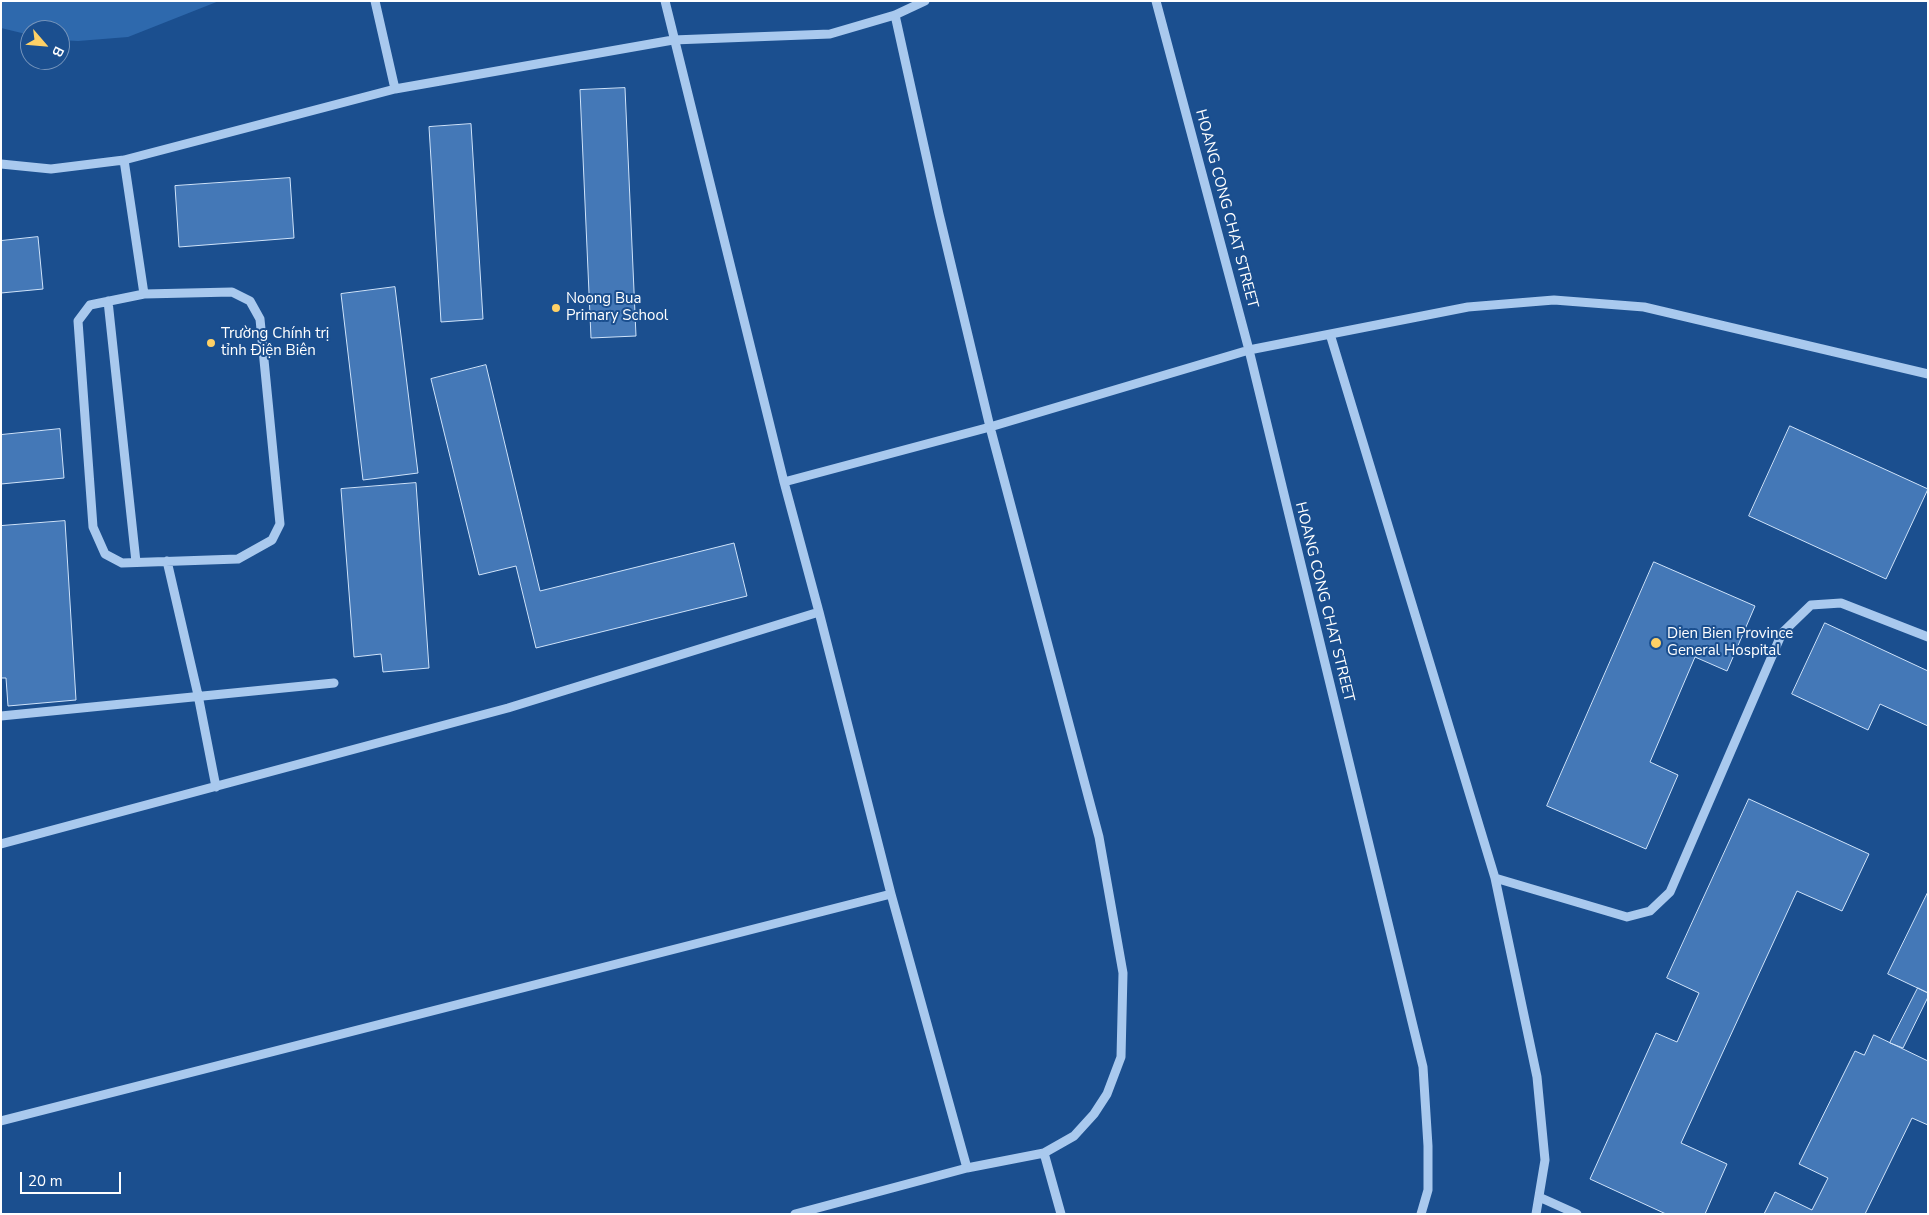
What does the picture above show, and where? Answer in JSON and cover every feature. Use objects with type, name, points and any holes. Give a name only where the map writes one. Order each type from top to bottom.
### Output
[{"type":"street","points":[[375,1],[395,89]]},
{"type":"street","points":[[664,1],[784,482],[891,894],[967,1168]]},
{"type":"street","points":[[1,164],[51,169],[124,160],[395,89],[674,40],[830,34],[895,15],[925,1]]},
{"type":"street","name":"HOANG CONG CHAT STREET","points":[[1156,1],[1250,350],[1423,1067],[1428,1146],[1428,1190],[1421,1214]]},
{"type":"street","points":[[795,1214],[967,1168],[1044,1153],[1074,1136],[1094,1114],[1107,1094],[1121,1057],[1123,973],[1099,836],[990,427],[939,214],[895,15]]},
{"type":"street","points":[[124,160],[144,294]]},
{"type":"street","points":[[232,292],[250,301],[260,319],[280,524],[272,540],[238,559],[122,563],[105,554],[93,527],[78,321],[90,305],[108,301],[144,294],[232,292]]},
{"type":"street","points":[[784,482],[990,427],[1250,350],[1468,307],[1554,300],[1644,307],[1928,374]]},
{"type":"street","points":[[108,301],[136,562]]},
{"type":"street","points":[[1330,334],[1495,878],[1537,1077],[1545,1160],[1536,1214]]},
{"type":"street","points":[[167,561],[198,695],[216,787]]},
{"type":"street","points":[[1495,878],[1627,917],[1650,911],[1670,892],[1782,633],[1811,606],[1841,603],[1928,637]]},
{"type":"street","points":[[1,844],[508,708],[819,612]]},
{"type":"street","points":[[1,716],[334,683]]},
{"type":"street","points":[[1,1122],[891,894]]},
{"type":"street","points":[[1044,1153],[1061,1214]]},
{"type":"street","points":[[1539,1197],[1577,1214]]},
{"type":"shaded area","points":[[1,1],[219,1],[128,37],[70,41],[70,20],[20,20],[20,33],[1,28]]},
{"type":"building","points":[[625,88],[636,336],[591,338],[580,90]]},
{"type":"building","points":[[471,124],[483,319],[441,322],[429,127]]},
{"type":"building","points":[[290,178],[294,238],[179,247],[175,186]]},
{"type":"building","points":[[38,237],[43,289],[1,293],[1,241]]},
{"type":"building","points":[[395,287],[418,473],[363,480],[341,294]]},
{"type":"building","points":[[486,365],[540,591],[734,543],[747,596],[536,648],[516,566],[479,575],[431,379]]},
{"type":"building","points":[[1790,426],[1928,489],[1886,579],[1749,516]]},
{"type":"building","points":[[60,429],[64,478],[1,484],[1,435]]},
{"type":"building","points":[[416,483],[429,668],[383,672],[381,654],[354,657],[341,489]]},
{"type":"building","points":[[65,521],[76,700],[8,706],[6,678],[1,678],[1,526]]},
{"type":"building","points":[[1654,562],[1755,606],[1727,671],[1695,657],[1650,762],[1678,775],[1646,849],[1547,806]]},
{"type":"building","points":[[1825,623],[1928,671],[1928,726],[1880,704],[1868,730],[1792,694]]},
{"type":"building","points":[[1749,799],[1869,854],[1842,911],[1797,891],[1681,1143],[1727,1164],[1705,1214],[1666,1214],[1590,1179],[1656,1033],[1677,1042],[1699,993],[1667,978]]},
{"type":"building","points":[[1928,892],[1928,993],[1888,974]]},
{"type":"building","points":[[1918,988],[1928,993],[1928,997],[1903,1048],[1890,1043]]},
{"type":"building","points":[[1874,1035],[1928,1061],[1928,1125],[1912,1118],[1865,1214],[1764,1214],[1775,1192],[1812,1210],[1828,1178],[1799,1164],[1855,1051],[1864,1055]]},
{"type":"place","name":"Noong Bua Primary School","points":[[556,308]]},
{"type":"place","name":"Trường Chính trị tỉnh Điện Biên","points":[[211,343]]},
{"type":"place","name":"Dien Bien Province General Hospital","points":[[1656,643]]}]
